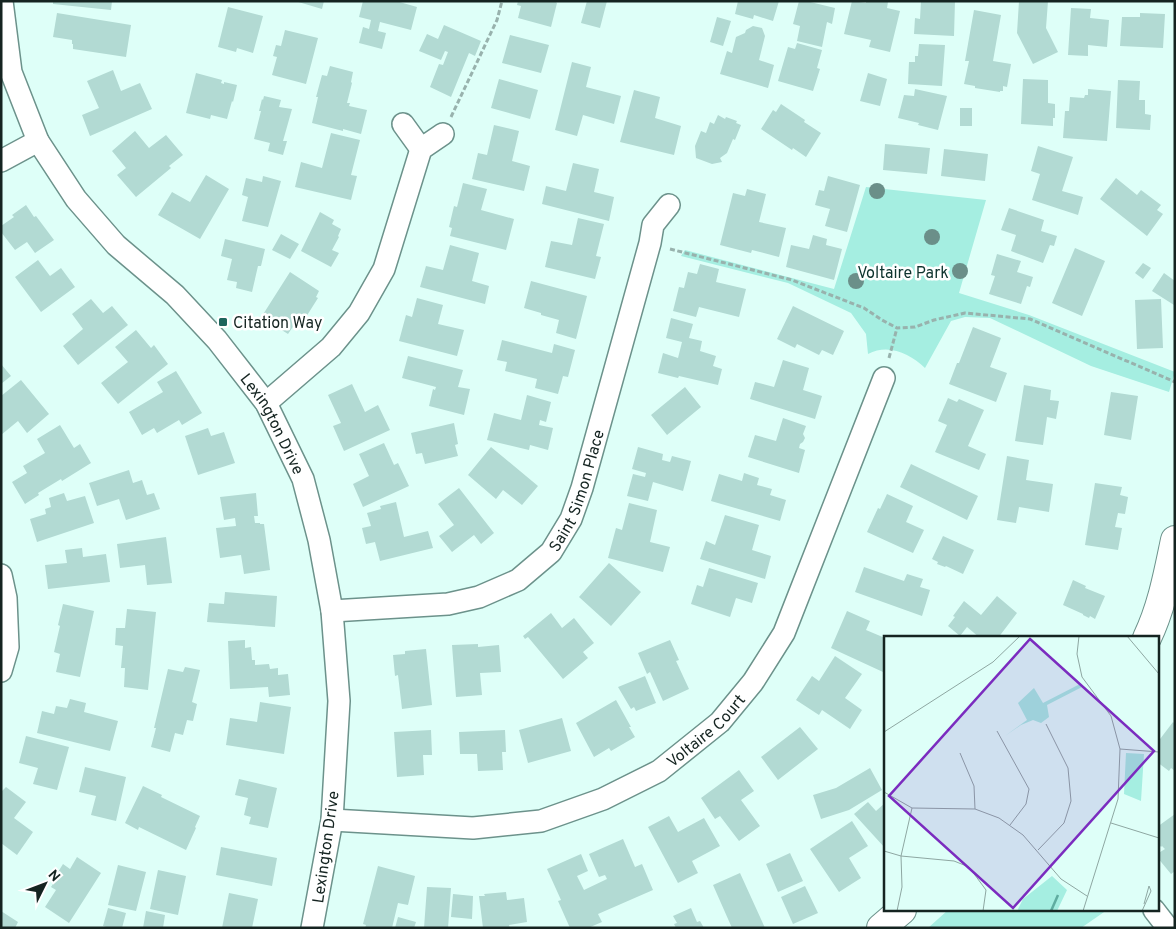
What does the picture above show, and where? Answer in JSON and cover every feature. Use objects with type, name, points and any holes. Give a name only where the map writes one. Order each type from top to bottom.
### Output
[{"type":"main road","points":[[1148,636],[1156,620],[1175,540]]},
{"type":"main road","points":[[881,928],[900,912]]},
{"type":"street","name":"Lexington Drive","points":[[2,1],[12,72],[38,141],[76,199],[116,245],[175,296],[217,340],[266,402],[303,479],[319,540],[332,611],[339,701],[332,820],[312,928]]},
{"type":"street","points":[[403,124],[421,149]]},
{"type":"street","points":[[266,402],[331,347],[359,313],[384,269],[421,149],[444,134]]},
{"type":"street","points":[[1,161],[38,141]]},
{"type":"street","name":"Saint Simon Place","points":[[332,611],[448,604],[479,597],[518,580],[551,552],[571,519],[582,488],[650,243],[653,225],[669,205]]},
{"type":"street","name":"Voltaire Court","points":[[332,820],[473,828],[541,822],[603,799],[659,771],[720,722],[753,682],[784,633],[884,378]]},
{"type":"street","points":[[1,575],[6,598],[8,647],[1,670]]},
{"type":"street","points":[[1156,912],[1168,928]]},
{"type":"path","points":[[444,134],[497,20],[502,1]]},
{"type":"path","points":[[650,243],[792,280],[864,308],[897,328],[916,327],[934,320],[965,313],[1030,319],[1175,382]]},
{"type":"path","points":[[884,378],[897,328]]},
{"type":"green space","name":"Voltaire Park","points":[[866,187],[986,200],[959,293],[1029,315],[1175,372],[1169,392],[1091,366],[990,318],[965,317],[951,321],[925,368],[913,358],[891,350],[876,351],[868,354],[866,334],[851,313],[788,283],[681,256],[685,250],[834,289]]},
{"type":"green space","points":[[946,912],[1104,912],[1081,928],[928,928]]},
{"type":"building","points":[[53,1],[112,1],[111,10],[53,4]]},
{"type":"building","points":[[295,1],[324,1],[322,9]]},
{"type":"building","points":[[363,1],[396,1],[417,7],[411,30],[380,22],[378,31],[386,33],[382,49],[359,43],[363,27],[369,29],[371,20],[359,17]]},
{"type":"building","points":[[518,1],[555,1],[557,3],[551,27],[518,18],[521,6],[517,5]]},
{"type":"building","points":[[587,1],[607,1],[600,28],[581,23]]},
{"type":"building","points":[[738,1],[779,1],[773,21],[754,15],[753,19],[735,14]]},
{"type":"building","points":[[799,1],[835,8],[832,24],[827,22],[822,47],[797,41],[800,26],[793,24]]},
{"type":"building","points":[[852,1],[866,3],[866,1],[884,1],[888,2],[887,8],[900,11],[890,52],[869,47],[871,40],[844,34]]},
{"type":"building","points":[[921,1],[955,1],[954,36],[914,34],[915,18],[920,19]]},
{"type":"building","points":[[1019,1],[1048,1],[1046,28],[1058,52],[1033,64],[1017,33]]},
{"type":"building","points":[[228,7],[263,16],[253,53],[237,48],[236,52],[218,47]]},
{"type":"building","points":[[1071,8],[1091,9],[1090,18],[1109,20],[1107,47],[1088,45],[1088,56],[1068,55]]},
{"type":"building","points":[[974,10],[1001,15],[993,61],[1011,64],[1007,87],[1003,86],[1003,91],[975,88],[975,86],[964,84],[969,61],[965,61]]},
{"type":"building","points":[[57,13],[131,25],[126,57],[73,49],[72,40],[53,37]]},
{"type":"building","points":[[1140,13],[1165,14],[1163,48],[1120,46],[1122,17],[1140,17]]},
{"type":"building","points":[[717,17],[731,21],[723,46],[710,42]]},
{"type":"building","points":[[444,25],[481,41],[475,56],[469,53],[451,97],[430,87],[439,64],[443,65],[448,52],[445,51],[441,60],[419,51],[427,34],[438,39]]},
{"type":"building","points":[[753,26],[762,28],[765,36],[759,60],[774,65],[768,88],[720,74],[727,51],[732,53],[736,37],[745,33],[746,30]]},
{"type":"building","points":[[285,30],[318,38],[306,84],[272,75],[277,57],[273,56],[276,45],[281,46]]},
{"type":"building","points":[[510,35],[549,45],[541,73],[502,63]]},
{"type":"building","points":[[797,43],[822,50],[817,68],[820,69],[813,91],[778,81],[788,47],[795,49]]},
{"type":"building","points":[[919,44],[945,45],[942,86],[908,84],[909,62],[915,62],[915,56],[918,56]]},
{"type":"building","points":[[572,62],[591,67],[586,87],[621,96],[614,124],[583,115],[577,136],[555,130]]},
{"type":"building","points":[[330,66],[353,72],[347,103],[350,103],[349,106],[367,110],[361,134],[312,123],[322,75],[327,76]]},
{"type":"building","points":[[113,70],[121,91],[140,83],[152,109],[90,136],[82,115],[99,108],[87,81]]},
{"type":"building","points":[[196,73],[222,80],[221,83],[224,84],[224,82],[237,85],[227,119],[211,115],[210,119],[186,113]]},
{"type":"building","points":[[868,73],[887,79],[880,106],[860,101]]},
{"type":"building","points":[[499,79],[538,90],[530,119],[491,108]]},
{"type":"building","points":[[1023,79],[1048,80],[1048,103],[1055,104],[1053,126],[1021,124]]},
{"type":"building","points":[[1118,80],[1140,81],[1139,100],[1145,100],[1145,114],[1151,115],[1150,130],[1116,128]]},
{"type":"building","points":[[915,89],[947,96],[938,130],[898,118],[904,95],[914,96]]},
{"type":"building","points":[[1088,89],[1111,91],[1107,141],[1063,138],[1065,111],[1069,111],[1070,97],[1084,98],[1085,95],[1088,95]]},
{"type":"building","points":[[634,90],[660,97],[655,118],[681,126],[674,155],[620,142]]},
{"type":"building","points":[[264,96],[281,100],[279,107],[292,109],[283,141],[287,141],[283,155],[268,151],[270,143],[254,139]]},
{"type":"building","points":[[781,104],[821,133],[806,157],[761,129],[773,110],[776,112]]},
{"type":"building","points":[[960,108],[972,108],[972,126],[960,126]]},
{"type":"building","points":[[718,115],[725,119],[726,117],[737,121],[736,123],[741,125],[727,153],[720,158],[722,162],[712,164],[696,158],[695,146],[701,131],[706,133],[710,122],[714,124]]},
{"type":"building","points":[[494,125],[519,131],[512,161],[530,166],[524,191],[472,179],[478,153],[487,155]]},
{"type":"building","points":[[135,131],[149,148],[166,135],[183,155],[169,166],[171,168],[136,197],[117,175],[126,168],[112,151]]},
{"type":"building","points":[[331,133],[360,140],[351,175],[357,176],[351,200],[295,187],[301,162],[322,168]]},
{"type":"building","points":[[885,144],[930,148],[927,174],[883,170]]},
{"type":"building","points":[[1038,146],[1073,157],[1062,191],[1083,197],[1078,215],[1032,200],[1040,174],[1031,171]]},
{"type":"building","points":[[944,149],[988,154],[985,181],[941,176]]},
{"type":"building","points":[[573,163],[599,169],[594,192],[614,197],[609,221],[542,204],[546,186],[566,191]]},
{"type":"building","points":[[206,175],[229,189],[200,239],[158,215],[172,192],[190,202]]},
{"type":"building","points":[[263,176],[281,181],[268,227],[242,221],[248,197],[242,195],[246,178],[262,182]]},
{"type":"building","points":[[828,176],[860,185],[847,232],[825,226],[830,209],[815,205],[819,190],[824,191]]},
{"type":"building","points":[[1116,178],[1137,195],[1141,190],[1161,205],[1157,210],[1163,214],[1147,236],[1100,199]]},
{"type":"building","points":[[463,183],[487,189],[481,210],[514,219],[506,250],[450,236],[452,228],[449,227],[454,206],[457,207]]},
{"type":"building","points":[[747,189],[766,194],[759,222],[786,228],[779,257],[752,250],[751,253],[720,245],[733,193],[745,196]]},
{"type":"building","points":[[26,205],[54,240],[35,253],[27,242],[15,250],[1,232],[1,226]]},
{"type":"building","points":[[1009,208],[1044,220],[1041,231],[1057,236],[1054,246],[1050,245],[1043,263],[1011,251],[1016,235],[1001,230]]},
{"type":"building","points":[[320,212],[334,220],[332,224],[341,229],[332,250],[339,253],[331,267],[301,251]]},
{"type":"building","points":[[578,218],[604,224],[596,256],[601,257],[595,279],[545,267],[551,241],[572,245]]},
{"type":"building","points":[[281,234],[299,244],[290,259],[272,250]]},
{"type":"building","points":[[813,235],[827,239],[826,245],[842,249],[834,280],[786,267],[791,245],[809,249]]},
{"type":"building","points":[[225,239],[265,249],[261,266],[258,266],[252,292],[236,288],[237,282],[227,280],[232,259],[221,256]]},
{"type":"building","points":[[450,245],[479,253],[472,281],[489,286],[485,304],[420,287],[426,266],[443,270]]},
{"type":"building","points":[[1075,248],[1105,261],[1082,316],[1052,303]]},
{"type":"building","points":[[997,254],[1021,261],[1017,272],[1033,277],[1030,287],[1027,286],[1021,304],[989,294],[995,276],[991,275]]},
{"type":"building","points":[[38,260],[50,276],[61,268],[75,287],[41,312],[15,277]]},
{"type":"building","points":[[1143,263],[1151,268],[1143,279],[1135,273]]},
{"type":"building","points":[[700,264],[719,269],[716,282],[746,289],[739,317],[699,307],[696,317],[673,311],[679,287],[684,288],[688,272],[697,274]]},
{"type":"building","points":[[290,272],[319,291],[316,297],[318,298],[306,317],[304,315],[301,321],[298,319],[288,334],[262,316]]},
{"type":"building","points":[[1164,273],[1175,281],[1174,305],[1152,291]]},
{"type":"building","points":[[531,281],[587,296],[576,339],[556,333],[559,320],[524,308]]},
{"type":"building","points":[[417,298],[443,305],[438,324],[464,330],[457,356],[399,341],[406,315],[412,317]]},
{"type":"building","points":[[91,299],[103,313],[112,306],[128,325],[78,365],[63,346],[83,329],[72,314]]},
{"type":"building","points":[[1161,299],[1163,348],[1137,349],[1135,300]]},
{"type":"building","points":[[793,306],[844,331],[833,355],[822,350],[819,355],[797,344],[795,348],[777,339]]},
{"type":"building","points":[[671,318],[693,324],[689,338],[702,341],[700,351],[716,356],[713,366],[722,369],[718,385],[658,373],[663,353],[678,358],[682,342],[666,338]]},
{"type":"building","points":[[973,327],[1001,338],[990,367],[1007,373],[996,402],[949,384]]},
{"type":"building","points":[[136,330],[151,348],[154,345],[168,364],[118,404],[101,383],[128,362],[115,347]]},
{"type":"building","points":[[502,340],[552,353],[554,344],[575,350],[568,377],[563,376],[558,394],[535,388],[537,379],[505,371],[507,362],[497,360]]},
{"type":"building","points":[[408,356],[463,370],[458,387],[470,389],[464,415],[429,406],[433,389],[435,390],[436,387],[402,378]]},
{"type":"building","points":[[783,360],[809,368],[803,390],[822,396],[815,419],[750,399],[755,382],[774,387]]},
{"type":"building","points":[[1,364],[11,376],[1,384]]},
{"type":"building","points":[[176,371],[202,413],[182,425],[179,420],[157,433],[154,428],[142,435],[129,412],[163,392],[157,382]]},
{"type":"building","points":[[21,380],[49,414],[27,433],[18,421],[1,435],[1,396]]},
{"type":"building","points":[[352,384],[365,412],[378,405],[390,430],[344,451],[333,426],[341,423],[328,395]]},
{"type":"building","points":[[1024,385],[1051,390],[1050,400],[1059,401],[1056,419],[1047,417],[1043,445],[1015,441]]},
{"type":"building","points":[[685,387],[701,407],[667,435],[651,415]]},
{"type":"building","points":[[1111,392],[1138,396],[1131,440],[1104,435]]},
{"type":"building","points":[[527,395],[551,402],[546,422],[540,420],[539,425],[553,428],[548,450],[530,445],[529,450],[487,440],[494,413],[521,420]]},
{"type":"building","points":[[948,398],[957,402],[959,399],[984,410],[968,446],[986,454],[979,470],[935,452],[947,425],[938,421]]},
{"type":"building","points":[[783,418],[806,426],[803,434],[805,438],[799,448],[805,450],[799,473],[748,457],[755,435],[776,441]]},
{"type":"building","points":[[454,423],[458,444],[455,445],[458,456],[425,464],[422,453],[416,454],[411,433]]},
{"type":"building","points":[[60,425],[74,448],[80,444],[91,463],[38,493],[39,495],[25,504],[12,482],[27,473],[23,466],[45,453],[37,439]]},
{"type":"building","points":[[208,428],[211,436],[224,432],[235,463],[198,475],[185,436]]},
{"type":"building","points":[[384,443],[394,465],[398,463],[409,486],[363,507],[353,484],[369,476],[359,454]]},
{"type":"building","points":[[491,447],[538,486],[522,505],[503,490],[496,499],[468,475]]},
{"type":"building","points":[[638,447],[663,454],[662,460],[670,462],[672,456],[691,461],[683,491],[653,482],[648,501],[627,496],[633,474],[645,477],[646,473],[632,469]]},
{"type":"building","points":[[1007,456],[1029,460],[1026,480],[1053,484],[1049,512],[1019,507],[1016,523],[997,520]]},
{"type":"building","points":[[911,464],[978,496],[967,520],[900,487]]},
{"type":"building","points":[[129,470],[133,483],[142,480],[147,495],[154,493],[160,509],[126,520],[119,499],[97,506],[89,483]]},
{"type":"building","points":[[744,473],[759,478],[757,485],[772,489],[770,495],[786,500],[780,521],[711,501],[719,474],[742,481]]},
{"type":"building","points":[[1095,483],[1122,487],[1120,495],[1128,497],[1125,514],[1118,513],[1115,527],[1122,528],[1118,550],[1085,545]]},
{"type":"building","points":[[459,488],[494,533],[481,544],[474,535],[452,552],[439,536],[454,525],[438,504]]},
{"type":"building","points":[[64,493],[67,501],[85,496],[94,523],[37,542],[30,519],[46,514],[45,509],[51,507],[49,498]]},
{"type":"building","points":[[256,493],[258,516],[254,516],[255,523],[264,524],[270,570],[244,574],[241,555],[220,558],[216,528],[236,526],[235,518],[224,520],[220,497]]},
{"type":"building","points":[[887,494],[913,506],[906,522],[924,530],[913,553],[867,532]]},
{"type":"building","points":[[396,502],[404,537],[428,531],[433,548],[380,561],[375,542],[366,544],[362,528],[371,526],[367,513],[381,509],[380,506]]},
{"type":"building","points":[[629,503],[657,510],[650,542],[670,547],[663,572],[608,558],[616,528],[622,530]]},
{"type":"building","points":[[725,515],[759,525],[752,550],[771,556],[765,579],[700,559],[706,541],[715,545]]},
{"type":"building","points":[[943,536],[974,550],[963,574],[937,564],[938,562],[932,559]]},
{"type":"building","points":[[166,537],[172,583],[147,585],[145,565],[120,568],[117,544]]},
{"type":"building","points":[[82,548],[83,557],[106,554],[110,582],[48,589],[45,565],[67,563],[65,550]]},
{"type":"building","points":[[609,563],[641,592],[611,626],[579,597]]},
{"type":"building","points":[[864,567],[904,581],[907,574],[923,579],[920,587],[930,590],[922,616],[855,592]]},
{"type":"building","points":[[709,568],[758,583],[752,603],[736,598],[730,617],[691,604],[697,585],[703,587]]},
{"type":"building","points":[[1073,580],[1086,586],[1085,588],[1105,596],[1095,619],[1063,605]]},
{"type":"building","points":[[225,592],[277,596],[275,627],[207,622],[209,603],[224,604]]},
{"type":"building","points":[[997,596],[1017,613],[1000,636],[978,636],[967,627],[960,636],[948,626],[964,601],[981,615]]},
{"type":"building","points":[[63,604],[94,611],[80,677],[56,672],[60,654],[54,652]]},
{"type":"building","points":[[127,609],[156,612],[148,690],[124,687],[125,668],[121,668],[123,646],[115,645],[116,628],[125,628]]},
{"type":"building","points":[[847,611],[870,621],[866,630],[884,638],[883,672],[831,648]]},
{"type":"building","points":[[551,613],[562,628],[574,618],[594,643],[583,652],[588,658],[563,679],[528,637],[525,639],[523,636]]},
{"type":"building","points":[[245,640],[245,648],[251,647],[252,660],[255,660],[255,665],[269,664],[270,669],[278,668],[278,675],[288,674],[290,695],[269,697],[268,687],[230,689],[228,641]]},
{"type":"building","points":[[670,640],[679,660],[676,661],[689,689],[663,701],[650,672],[647,674],[638,653]]},
{"type":"building","points":[[478,644],[478,647],[499,645],[501,672],[480,673],[482,695],[456,697],[452,645]]},
{"type":"building","points":[[426,649],[432,705],[402,709],[398,675],[395,676],[393,655],[405,654],[405,651]]},
{"type":"building","points":[[835,656],[862,674],[845,698],[862,710],[850,729],[822,710],[819,715],[796,700],[812,676],[819,681]]},
{"type":"building","points":[[185,667],[200,670],[192,702],[197,704],[193,721],[187,720],[183,735],[175,733],[170,752],[151,747],[168,669],[183,672]]},
{"type":"building","points":[[645,676],[656,703],[636,711],[634,707],[631,709],[618,687]]},
{"type":"building","points":[[70,699],[86,703],[84,712],[118,721],[110,751],[37,733],[42,711],[54,714],[56,706],[67,708]]},
{"type":"building","points":[[616,700],[635,737],[611,751],[609,748],[594,757],[576,723]]},
{"type":"building","points":[[260,702],[291,707],[284,754],[226,745],[230,718],[257,722]]},
{"type":"building","points":[[562,718],[571,751],[528,763],[519,730]]},
{"type":"building","points":[[1173,722],[1175,724],[1175,771],[1171,768],[1169,771],[1158,763],[1158,742]]},
{"type":"building","points":[[800,727],[818,749],[778,780],[761,757]]},
{"type":"building","points":[[431,730],[432,755],[423,755],[424,775],[397,777],[394,732]]},
{"type":"building","points":[[505,730],[506,752],[502,752],[503,770],[478,771],[477,754],[460,754],[459,732]]},
{"type":"building","points":[[26,736],[69,747],[57,790],[33,784],[38,768],[19,763]]},
{"type":"building","points":[[85,767],[126,777],[116,821],[91,815],[96,796],[79,792]]},
{"type":"building","points":[[870,768],[882,790],[849,810],[821,819],[813,795],[836,788]]},
{"type":"building","points":[[739,770],[754,791],[741,800],[760,826],[739,841],[720,816],[715,819],[701,798]]},
{"type":"building","points":[[239,779],[277,788],[268,828],[249,824],[251,817],[244,815],[248,798],[235,795]]},
{"type":"building","points":[[143,786],[200,816],[186,850],[139,827],[138,830],[125,823]]},
{"type":"building","points":[[6,787],[26,802],[14,818],[33,832],[17,855],[1,843],[1,792]]},
{"type":"building","points":[[868,802],[876,811],[884,804],[884,847],[854,814]]},
{"type":"building","points":[[1175,814],[1175,871],[1171,874],[1158,858],[1158,853],[1165,849],[1158,843],[1158,826]]},
{"type":"building","points":[[669,816],[678,832],[704,818],[720,846],[692,861],[698,873],[678,883],[648,827]]},
{"type":"building","points":[[852,821],[868,846],[849,858],[861,878],[839,892],[810,849]]},
{"type":"building","points":[[623,839],[635,867],[642,864],[653,890],[598,914],[602,922],[588,928],[570,928],[558,901],[561,900],[547,869],[581,854],[588,871],[577,876],[584,890],[607,879],[605,875],[599,877],[589,854]]},
{"type":"building","points":[[221,847],[277,858],[272,886],[216,875]]},
{"type":"building","points":[[790,853],[803,881],[778,892],[766,864]]},
{"type":"building","points":[[77,857],[101,873],[69,923],[45,907],[56,890],[51,887],[63,864],[70,869]]},
{"type":"building","points":[[118,865],[146,872],[136,911],[108,905]]},
{"type":"building","points":[[378,866],[415,876],[408,905],[398,903],[392,928],[365,928],[366,925],[363,924]]},
{"type":"building","points":[[158,870],[186,876],[178,915],[150,909]]},
{"type":"building","points":[[740,873],[765,928],[732,928],[713,885]]},
{"type":"building","points":[[805,886],[818,913],[793,924],[781,897]]},
{"type":"building","points":[[427,887],[451,888],[448,928],[424,928]]},
{"type":"building","points":[[506,892],[507,900],[524,898],[527,922],[509,925],[510,928],[483,928],[479,896]]},
{"type":"building","points":[[229,893],[258,899],[252,928],[222,928]]},
{"type":"building","points":[[453,894],[473,896],[472,919],[451,917]]},
{"type":"building","points":[[108,908],[126,913],[122,928],[103,926]]},
{"type":"building","points":[[691,908],[697,922],[700,921],[704,928],[676,928],[674,924],[677,923],[673,916]]},
{"type":"building","points":[[1,911],[18,922],[15,928],[1,928]]},
{"type":"building","points":[[146,911],[165,915],[163,928],[143,928]]},
{"type":"building","points":[[398,917],[416,922],[414,928],[395,928]]},
{"type":"place","name":"Citation Way","points":[[223,322]]}]
